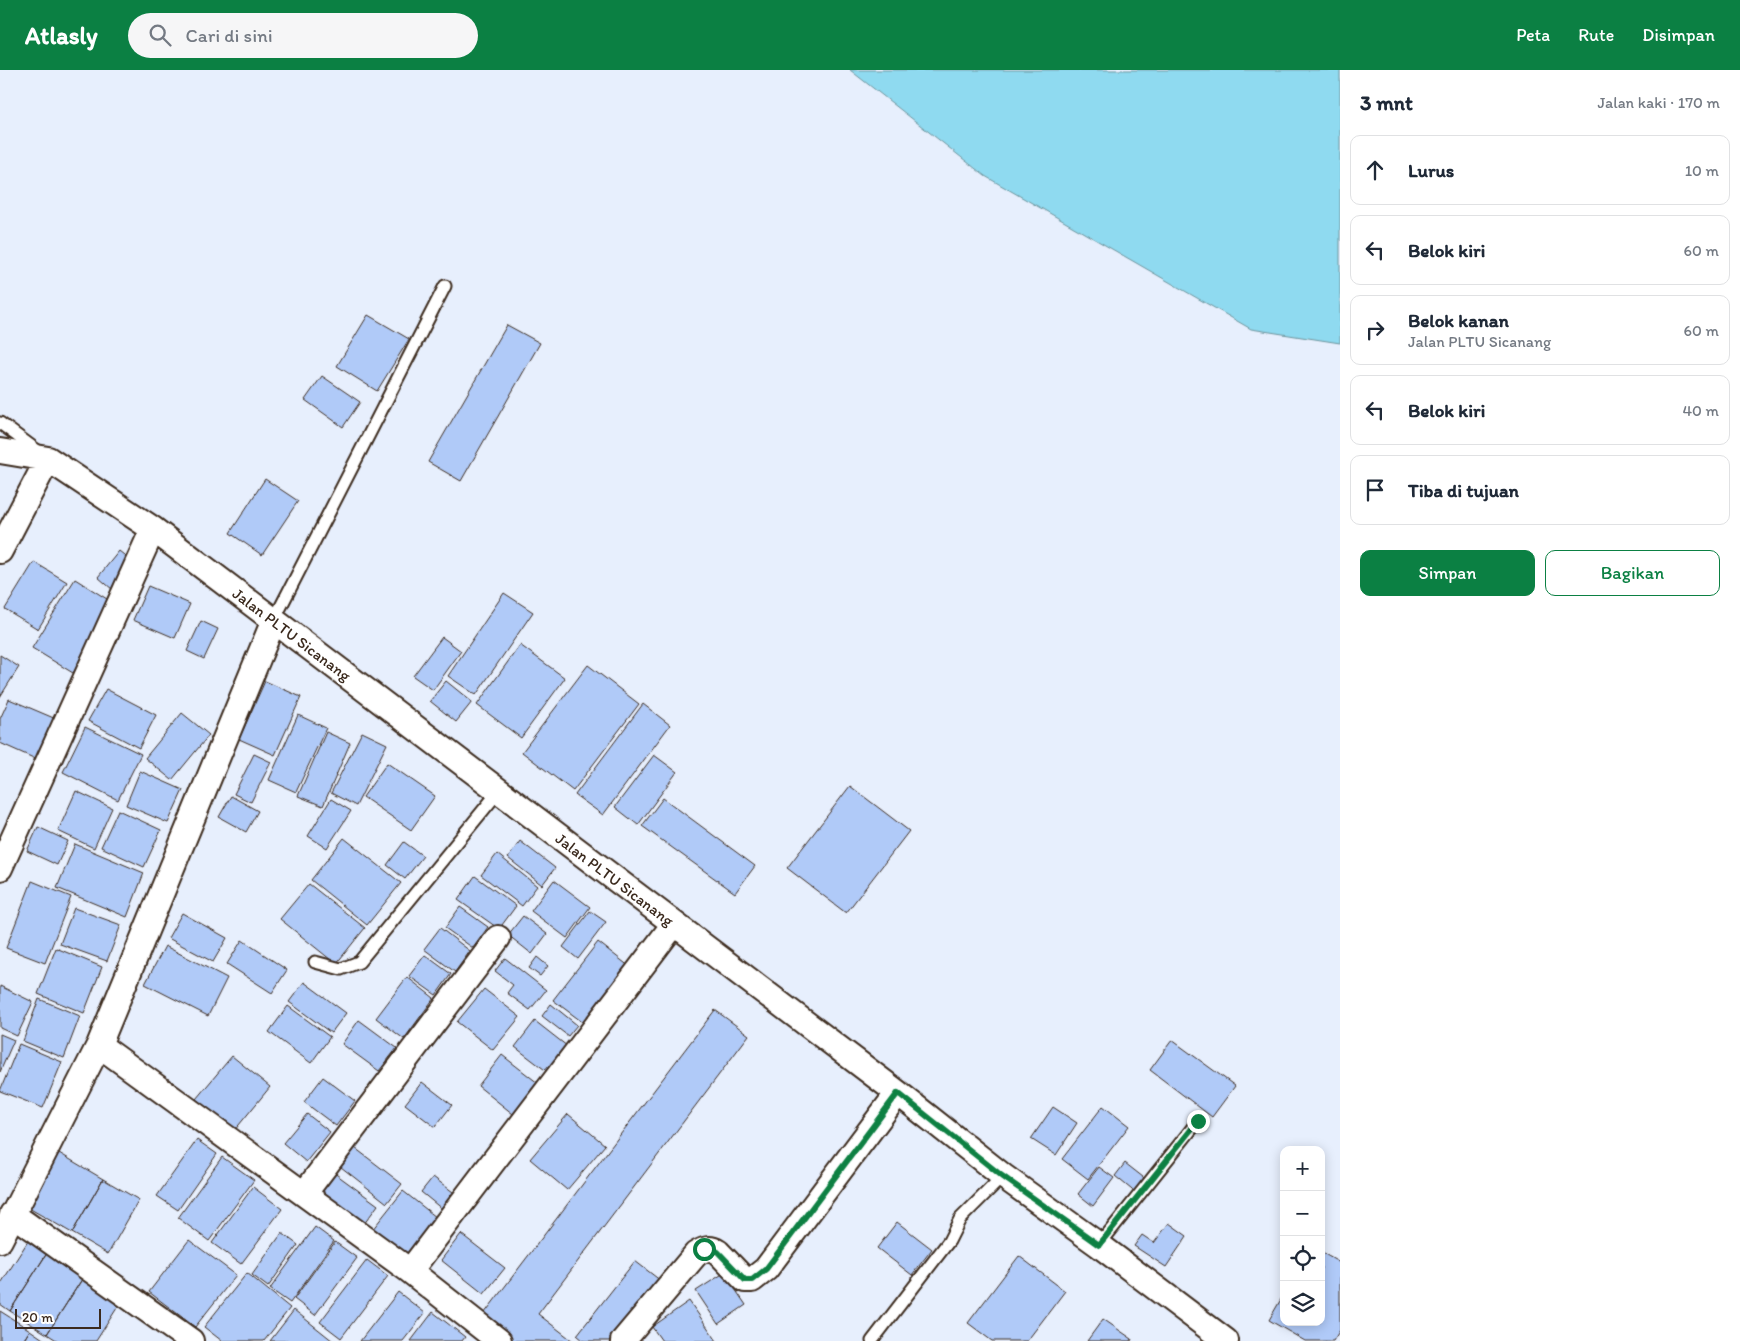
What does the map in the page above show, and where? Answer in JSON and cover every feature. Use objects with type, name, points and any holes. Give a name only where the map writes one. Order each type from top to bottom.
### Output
[{"type":"street","points":[[0,451],[48,459],[0,551]]},
{"type":"street","name":"Jalan PLTU Sicanang","points":[[48,459],[153,530],[274,620],[898,1093],[1002,1176],[1099,1245],[1226,1341]]},
{"type":"street","points":[[0,868],[153,530]]},
{"type":"street","points":[[0,1240],[99,1045],[274,620]]},
{"type":"street","points":[[410,1271],[674,924]]},
{"type":"street","points":[[304,1194],[498,938]]},
{"type":"street","points":[[99,1045],[410,1271],[499,1341]]},
{"type":"street","points":[[623,1341],[696,1254],[704,1249],[713,1249],[718,1252],[745,1280],[752,1280],[766,1269],[898,1093]]},
{"type":"street","points":[[12,1214],[191,1341]]},
{"type":"lane","points":[[274,620],[445,286]]},
{"type":"lane","name":"Jalan PLTU Sicanang","points":[[0,423],[48,459]]},
{"type":"lane","points":[[315,962],[341,970],[359,962],[499,791]]},
{"type":"lane","points":[[1099,1245],[1198,1121]]},
{"type":"lane","points":[[872,1341],[949,1241],[960,1220],[1002,1176]]},
{"type":"water","points":[[850,70],[1340,70],[1340,343],[1251,329],[985,176]]},
{"type":"building","points":[[368,315],[409,339],[377,391],[337,366]]},
{"type":"building","points":[[507,325],[540,343],[461,481],[428,462]]},
{"type":"building","points":[[322,376],[360,402],[343,427],[305,400]]},
{"type":"building","points":[[265,479],[298,501],[262,555],[230,533]]},
{"type":"building","points":[[119,551],[134,563],[113,590],[98,577]]},
{"type":"building","points":[[34,562],[67,582],[38,629],[5,609]]},
{"type":"building","points":[[75,579],[115,604],[73,673],[32,648]]},
{"type":"building","points":[[148,586],[190,604],[175,638],[133,620]]},
{"type":"building","points":[[504,593],[533,612],[476,695],[448,676]]},
{"type":"building","points":[[201,621],[218,629],[204,659],[187,651]]},
{"type":"building","points":[[442,637],[461,651],[433,690],[413,676]]},
{"type":"building","points":[[520,645],[565,678],[521,738],[477,705]]},
{"type":"building","points":[[0,655],[19,667],[0,697]]},
{"type":"building","points":[[588,665],[639,704],[573,791],[522,752]]},
{"type":"building","points":[[265,681],[301,697],[275,755],[239,739]]},
{"type":"building","points":[[446,681],[472,702],[456,722],[430,701]]},
{"type":"building","points":[[106,689],[156,715],[139,748],[88,721]]},
{"type":"building","points":[[9,699],[56,719],[38,760],[0,743],[0,719]]},
{"type":"building","points":[[643,704],[670,725],[603,815],[575,795]]},
{"type":"building","points":[[182,713],[209,735],[172,780],[145,758]]},
{"type":"building","points":[[298,715],[326,728],[296,792],[269,780]]},
{"type":"building","points":[[85,727],[141,754],[118,800],[63,772]]},
{"type":"building","points":[[326,732],[350,743],[323,806],[298,796]]},
{"type":"building","points":[[362,732],[387,744],[356,806],[331,793]]},
{"type":"building","points":[[254,754],[271,762],[251,802],[234,794]]},
{"type":"building","points":[[654,755],[677,772],[638,825],[615,807]]},
{"type":"building","points":[[387,763],[435,796],[411,830],[363,797]]},
{"type":"building","points":[[140,771],[183,790],[168,823],[126,805]]},
{"type":"building","points":[[850,786],[909,831],[846,913],[787,868]]},
{"type":"building","points":[[76,791],[112,808],[94,848],[58,831]]},
{"type":"building","points":[[231,796],[258,811],[246,832],[219,817]]},
{"type":"building","points":[[663,798],[755,866],[735,893],[642,826]]},
{"type":"building","points":[[331,799],[351,811],[327,848],[308,836]]},
{"type":"building","points":[[118,810],[161,830],[144,867],[101,847]]},
{"type":"building","points":[[38,827],[68,841],[57,865],[27,851]]},
{"type":"building","points":[[344,838],[401,883],[367,925],[311,880]]},
{"type":"building","points":[[520,841],[555,868],[542,885],[508,858]]},
{"type":"building","points":[[404,842],[423,856],[405,879],[387,865]]},
{"type":"building","points":[[75,844],[144,873],[127,917],[57,888]]},
{"type":"building","points":[[497,854],[537,886],[522,906],[481,875]]},
{"type":"building","points":[[475,876],[516,906],[499,929],[458,900]]},
{"type":"building","points":[[554,880],[590,907],[567,938],[531,911]]},
{"type":"building","points":[[32,881],[71,897],[45,963],[6,948]]},
{"type":"building","points":[[309,884],[365,928],[336,964],[280,919]]},
{"type":"building","points":[[460,907],[488,927],[473,948],[445,928]]},
{"type":"building","points":[[74,908],[121,925],[107,961],[60,944]]},
{"type":"building","points":[[590,911],[606,922],[578,959],[563,947]]},
{"type":"building","points":[[182,913],[227,938],[213,962],[168,938]]},
{"type":"building","points":[[523,916],[547,934],[532,954],[508,935]]},
{"type":"building","points":[[440,928],[470,951],[455,972],[424,949]]},
{"type":"building","points":[[242,940],[287,970],[272,993],[227,964]]},
{"type":"building","points":[[598,942],[630,967],[585,1024],[553,1000]]},
{"type":"building","points":[[165,946],[227,978],[208,1016],[145,984]]},
{"type":"building","points":[[56,948],[102,967],[84,1013],[38,994]]},
{"type":"building","points":[[425,955],[451,974],[436,995],[409,976]]},
{"type":"building","points":[[537,957],[548,966],[540,976],[529,968]]},
{"type":"building","points":[[505,958],[546,990],[530,1010],[507,993],[513,985],[495,971]]},
{"type":"building","points":[[407,977],[434,998],[404,1039],[376,1018]]},
{"type":"building","points":[[304,982],[346,1013],[331,1033],[289,1002]]},
{"type":"building","points":[[0,986],[33,1002],[17,1036],[0,1028]]},
{"type":"building","points":[[484,989],[520,1017],[493,1050],[457,1022]]},
{"type":"building","points":[[39,999],[80,1016],[64,1058],[23,1041]]},
{"type":"building","points":[[551,1004],[577,1025],[568,1036],[542,1016]]},
{"type":"building","points":[[288,1006],[330,1037],[311,1063],[269,1032]]},
{"type":"building","points":[[715,1010],[749,1035],[538,1314],[573,1341],[512,1341],[481,1318]]},
{"type":"building","points":[[359,1020],[397,1048],[379,1071],[342,1044]]},
{"type":"building","points":[[535,1021],[572,1050],[553,1076],[515,1047]]},
{"type":"building","points":[[0,1034],[14,1040],[0,1072]]},
{"type":"building","points":[[1172,1040],[1235,1086],[1212,1117],[1150,1070]]},
{"type":"building","points":[[19,1044],[62,1062],[43,1108],[0,1091]]},
{"type":"building","points":[[502,1055],[543,1087],[518,1118],[478,1086]]},
{"type":"building","points":[[232,1056],[270,1087],[234,1131],[196,1099]]},
{"type":"building","points":[[323,1077],[355,1101],[336,1126],[304,1102]]},
{"type":"building","points":[[422,1082],[452,1105],[435,1127],[405,1104]]},
{"type":"building","points":[[1103,1106],[1129,1126],[1088,1179],[1062,1159]]},
{"type":"building","points":[[1053,1107],[1077,1123],[1056,1155],[1031,1139]]},
{"type":"building","points":[[307,1114],[330,1132],[306,1162],[283,1143]]},
{"type":"building","points":[[568,1114],[605,1145],[567,1190],[530,1159]]},
{"type":"building","points":[[197,1140],[217,1154],[178,1210],[157,1196]]},
{"type":"building","points":[[355,1148],[402,1184],[387,1203],[341,1167]]},
{"type":"building","points":[[59,1153],[103,1179],[72,1233],[27,1207]]},
{"type":"building","points":[[222,1157],[254,1180],[209,1241],[178,1218]]},
{"type":"building","points":[[1125,1163],[1148,1181],[1137,1194],[1115,1176]]},
{"type":"building","points":[[1099,1167],[1114,1178],[1093,1206],[1078,1194]]},
{"type":"building","points":[[333,1172],[378,1205],[361,1228],[315,1196]]},
{"type":"building","points":[[433,1177],[461,1198],[448,1214],[421,1192]]},
{"type":"building","points":[[103,1179],[139,1200],[108,1254],[72,1233]]},
{"type":"building","points":[[253,1187],[282,1209],[241,1264],[212,1243]]},
{"type":"building","points":[[403,1191],[441,1221],[410,1260],[372,1230]]},
{"type":"building","points":[[897,1222],[932,1249],[912,1275],[877,1248]]},
{"type":"building","points":[[1169,1223],[1187,1236],[1166,1267],[1134,1246],[1142,1235],[1154,1243]]},
{"type":"building","points":[[315,1227],[334,1241],[290,1303],[270,1289]]},
{"type":"building","points":[[282,1233],[298,1245],[268,1287],[252,1275]]},
{"type":"building","points":[[461,1234],[505,1268],[484,1294],[441,1260]]},
{"type":"building","points":[[30,1238],[49,1250],[10,1311],[0,1304],[0,1285]]},
{"type":"building","points":[[189,1240],[236,1275],[195,1327],[149,1292]]},
{"type":"building","points":[[335,1242],[357,1258],[315,1315],[294,1299]]},
{"type":"building","points":[[49,1250],[86,1273],[47,1334],[10,1311]]},
{"type":"building","points":[[1325,1254],[1340,1263],[1340,1330],[1333,1341],[1305,1341],[1269,1320],[1280,1301],[1280,1326],[1325,1326]]},
{"type":"building","points":[[1019,1256],[1065,1291],[1027,1341],[992,1341],[968,1323]]},
{"type":"building","points":[[367,1260],[388,1276],[341,1338],[320,1322]]},
{"type":"building","points":[[635,1261],[661,1281],[614,1341],[584,1341],[577,1335]]},
{"type":"building","points":[[86,1273],[124,1297],[96,1341],[58,1341],[47,1334]]},
{"type":"building","points":[[247,1273],[290,1308],[264,1341],[222,1341],[204,1327]]},
{"type":"building","points":[[724,1273],[746,1305],[718,1324],[696,1291]]},
{"type":"building","points":[[398,1292],[425,1313],[403,1341],[360,1341]]},
{"type":"building","points":[[689,1301],[717,1341],[662,1341],[652,1327]]},
{"type":"building","points":[[294,1310],[333,1341],[270,1341]]},
{"type":"building","points":[[0,1311],[30,1330],[23,1341],[0,1341]]},
{"type":"building","points":[[433,1312],[465,1337],[462,1341],[411,1341]]},
{"type":"building","points":[[1103,1319],[1132,1339],[1131,1341],[1087,1341]]},
{"type":"building","points":[[30,1330],[46,1341],[23,1341]]},
{"type":"route","points":[[704,1249],[713,1249],[718,1252],[745,1280],[752,1280],[766,1269],[898,1093],[1002,1176],[1099,1245],[1198,1121]]}]
